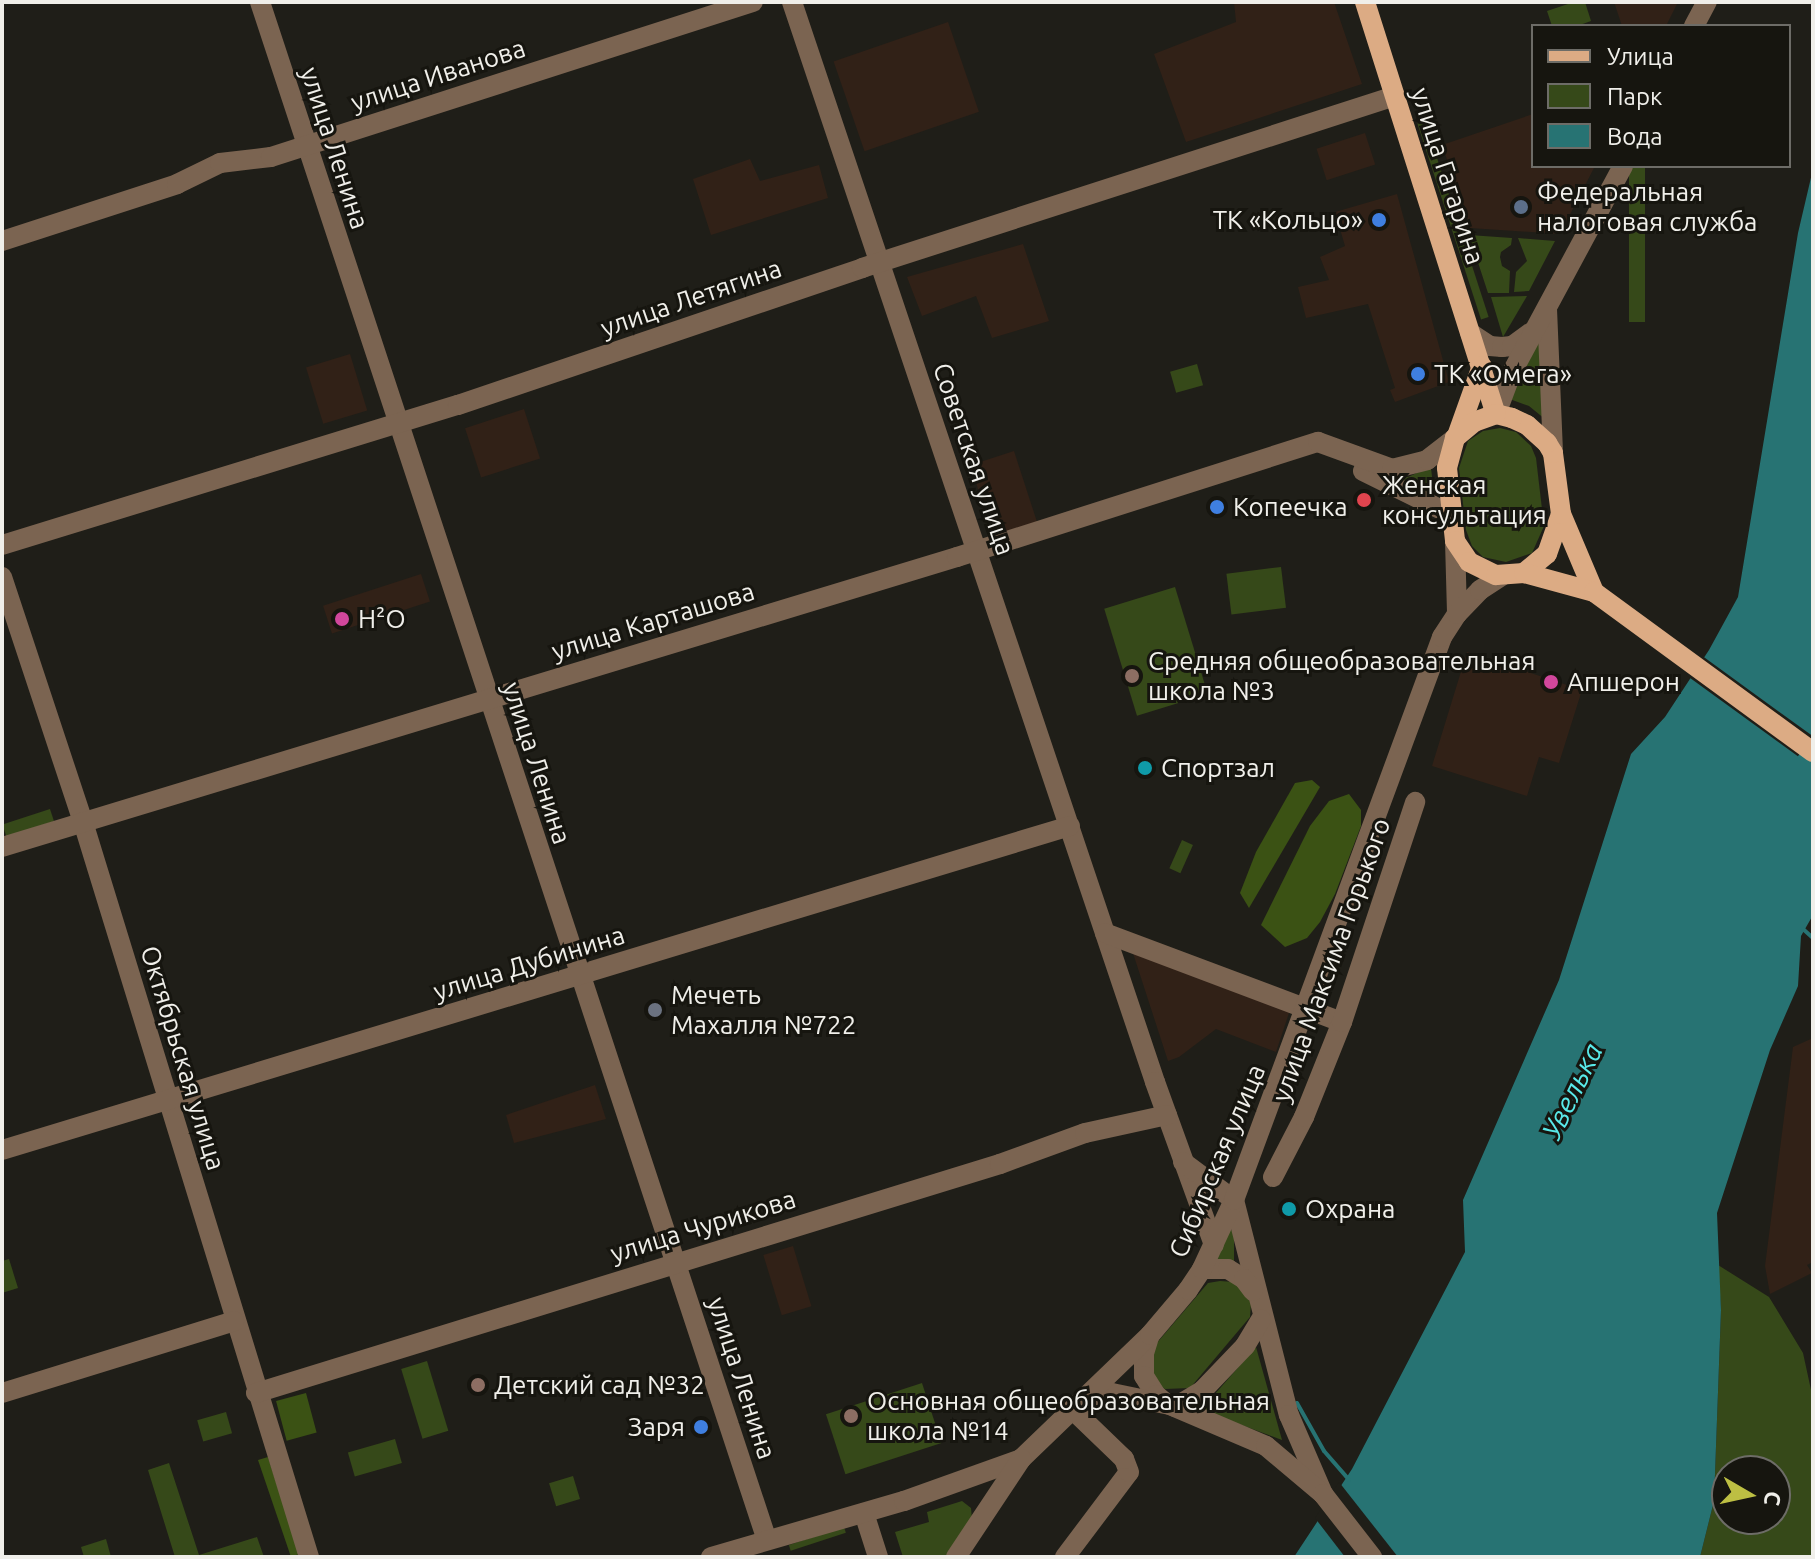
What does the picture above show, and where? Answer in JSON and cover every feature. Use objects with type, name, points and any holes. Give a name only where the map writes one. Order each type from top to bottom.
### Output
[{"type":"main road","name":"улица Гагарина","points":[[1365,2],[1496,414]]},
{"type":"main road","points":[[1482,366],[1447,468],[1455,541],[1464,557],[1475,567],[1594,592],[1813,752]]},
{"type":"main road","points":[[1455,438],[1474,422],[1496,414],[1527,425],[1553,453],[1561,514],[1594,592]]},
{"type":"main road","points":[[1513,574],[1547,554],[1561,514]]},
{"type":"street","name":"улица Ленина","points":[[260,2],[397,424],[678,1262],[767,1540]]},
{"type":"street","name":"улица Иванова","points":[[2,241],[163,190],[220,163],[271,157],[585,55],[597,55],[614,46],[753,2]]},
{"type":"street","name":"Советская улица","points":[[792,2],[1182,1161],[1214,1245]]},
{"type":"street","points":[[1695,24],[1707,2]]},
{"type":"street","name":"улица Летягина","points":[[2,545],[397,424],[1395,96]]},
{"type":"street","points":[[1496,414],[1511,374],[1622,168]]},
{"type":"street","points":[[1470,333],[1490,346],[1512,346],[1542,318]]},
{"type":"street","points":[[1542,318],[1553,453]]},
{"type":"street","points":[[1313,443],[1392,469],[1427,460],[1455,438]]},
{"type":"street","points":[[1313,443],[1452,515]]},
{"type":"street","name":"улица Карташова","points":[[2,847],[978,550],[1313,443]]},
{"type":"street","points":[[1455,541],[1457,614]]},
{"type":"street","name":"Сибирская улица","points":[[711,1557],[864,1513],[1021,1459],[1150,1335],[1202,1269],[1234,1200],[1307,1010],[1442,637],[1457,614],[1480,590],[1513,574]]},
{"type":"street","name":"Октябрьская улица","points":[[2,577],[83,822],[169,1097],[256,1393],[309,1557]]},
{"type":"street","name":"улица Максима Горького","points":[[1273,1177],[1304,1117],[1342,1022],[1415,802]]},
{"type":"street","name":"улица Дубинина","points":[[2,1150],[1070,826]]},
{"type":"street","points":[[1105,933],[1342,1022]]},
{"type":"street","name":"улица Чурикова","points":[[256,1393],[1000,1164],[1085,1133],[1167,1115]]},
{"type":"street","points":[[1182,1161],[1234,1200],[1261,1319],[1289,1415],[1323,1494]]},
{"type":"street","points":[[1202,1269],[1215,1267],[1237,1273],[1257,1298]]},
{"type":"street","points":[[1065,1557],[1129,1472],[1124,1459],[1081,1403],[1112,1393],[1173,1406],[1203,1390],[1245,1346],[1261,1319]]},
{"type":"street","points":[[2,1393],[234,1321]]},
{"type":"street","points":[[1150,1335],[1144,1353],[1144,1376],[1156,1395],[1173,1406],[1266,1446],[1323,1494],[1372,1557]]},
{"type":"street","points":[[956,1557],[1021,1459]]},
{"type":"street","points":[[864,1513],[878,1557]]},
{"type":"shaded area","points":[[1234,2],[1334,2],[1362,84],[1186,142],[1154,54],[1236,22]]},
{"type":"shaded area","points":[[1614,2],[1678,2],[1667,24],[1621,24]]},
{"type":"shaded area","points":[[948,22],[979,112],[865,151],[834,61]]},
{"type":"shaded area","points":[[1531,115],[1531,168],[1594,168],[1560,234],[1470,228],[1442,145]]},
{"type":"shaded area","points":[[1365,133],[1375,164],[1327,180],[1316,149]]},
{"type":"shaded area","points":[[750,159],[760,181],[819,165],[828,198],[711,235],[693,179]]},
{"type":"shaded area","points":[[1397,194],[1449,382],[1395,402],[1390,390],[1395,388],[1368,304],[1306,318],[1298,287],[1329,280],[1320,257],[1345,246],[1335,212]]},
{"type":"shaded area","points":[[1023,244],[1049,321],[992,338],[976,296],[922,316],[907,277]]},
{"type":"shaded area","points":[[350,354],[367,410],[323,424],[306,367]]},
{"type":"shaded area","points":[[524,409],[540,458],[481,478],[465,428]]},
{"type":"shaded area","points":[[1014,451],[1037,523],[994,537],[970,465]]},
{"type":"shaded area","points":[[421,574],[430,602],[332,633],[323,606]]},
{"type":"shaded area","points":[[1467,652],[1582,690],[1559,763],[1539,757],[1527,796],[1432,766]]},
{"type":"shaded area","points":[[1131,947],[1290,1010],[1276,1052],[1216,1029],[1179,1057],[1168,1061]]},
{"type":"shaded area","points":[[1813,1038],[1813,1262],[1807,1265],[1812,1273],[1770,1294],[1765,1266],[1793,1047]]},
{"type":"shaded area","points":[[595,1085],[606,1119],[514,1143],[506,1115]]},
{"type":"shaded area","points":[[793,1246],[811,1306],[782,1315],[763,1255]]},
{"type":"green space","points":[[1574,2],[1585,2],[1591,21],[1551,24],[1547,11]]},
{"type":"green space","points":[[1425,121],[1489,317],[1481,319],[1417,123]]},
{"type":"green space","points":[[1629,168],[1645,168],[1645,322],[1629,322]]},
{"type":"green space","points":[[1469,235],[1512,238],[1511,245],[1501,252],[1500,257],[1502,266],[1510,271],[1509,293],[1488,293]]},
{"type":"green space","points":[[1518,238],[1555,241],[1529,291],[1514,292],[1516,272],[1527,261]]},
{"type":"green space","points":[[1527,296],[1503,337],[1491,297]]},
{"type":"green space","points":[[1539,329],[1551,424],[1529,406],[1504,397]]},
{"type":"green space","points":[[1197,364],[1203,385],[1176,393],[1170,372]]},
{"type":"green space","points":[[1500,428],[1516,432],[1531,446],[1536,458],[1544,526],[1532,553],[1506,562],[1483,557],[1472,546],[1466,530],[1459,468],[1468,441],[1483,431]]},
{"type":"green space","points":[[1430,460],[1435,501],[1391,478],[1408,477],[1421,471]]},
{"type":"green space","points":[[1281,567],[1286,608],[1231,614],[1226,574]]},
{"type":"green space","points":[[1175,587],[1208,694],[1137,716],[1104,609]]},
{"type":"green space","points":[[1312,780],[1320,787],[1249,908],[1240,893],[1256,852],[1295,783]]},
{"type":"green space","points":[[1349,794],[1361,810],[1361,826],[1335,894],[1307,938],[1285,947],[1261,925],[1310,826],[1329,801]]},
{"type":"green space","points":[[50,809],[54,821],[6,837],[2,824]]},
{"type":"green space","points":[[1182,840],[1193,845],[1180,873],[1169,868]]},
{"type":"green space","points":[[1229,1228],[1234,1232],[1234,1263],[1213,1262]]},
{"type":"green space","points":[[9,1259],[18,1288],[2,1293],[2,1261]]},
{"type":"green space","points":[[1718,1265],[1769,1297],[1803,1353],[1813,1399],[1812,1557],[1700,1557],[1711,1513],[1711,1535],[1791,1535],[1791,1455],[1716,1455],[1721,1310]]},
{"type":"green space","points":[[1234,1282],[1244,1289],[1251,1303],[1250,1317],[1190,1388],[1165,1389],[1155,1383],[1150,1351],[1208,1283]]},
{"type":"green space","points":[[1256,1347],[1282,1440],[1201,1410]]},
{"type":"green space","points":[[427,1361],[448,1431],[423,1439],[401,1369]]},
{"type":"green space","points":[[922,1383],[941,1443],[845,1474],[826,1414]]},
{"type":"green space","points":[[306,1393],[317,1433],[287,1441],[276,1401]]},
{"type":"green space","points":[[226,1412],[232,1433],[203,1441],[197,1420]]},
{"type":"green space","points":[[395,1439],[402,1463],[355,1477],[348,1453]]},
{"type":"green space","points":[[268,1457],[299,1554],[291,1557],[258,1460]]},
{"type":"green space","points":[[169,1463],[199,1555],[257,1537],[264,1557],[175,1557],[148,1470]]},
{"type":"green space","points":[[573,1476],[580,1499],[556,1506],[549,1483]]},
{"type":"green space","points":[[962,1501],[971,1508],[972,1519],[948,1557],[903,1557],[895,1532],[929,1522],[927,1512]]},
{"type":"green space","points":[[844,1527],[846,1533],[791,1551],[789,1545]]},
{"type":"green space","points":[[106,1539],[111,1557],[84,1557],[81,1547]]},
{"type":"water","name":"Увелька","points":[[1813,169],[1813,915],[1801,936],[1798,986],[1770,1050],[1717,1213],[1721,1310],[1716,1455],[1711,1455],[1711,1513],[1700,1557],[1294,1557],[1352,1469],[1465,1252],[1463,1200],[1559,980],[1631,754],[1665,717],[1709,650],[1738,597],[1798,233]]},
{"type":"pier","points":[[1701,655],[1813,736],[1798,756],[1686,675]]},
{"type":"pier","points":[[1339,1482],[1398,1557],[1345,1557],[1315,1518]]},
{"type":"waterway","points":[[1803,929],[1813,938]]},
{"type":"waterway","points":[[1293,1405],[1297,1403],[1324,1451],[1349,1480]]},
{"type":"place","name":"Федеральная налоговая служба","points":[[1521,207]]},
{"type":"place","name":"ТК «Кольцо»","points":[[1379,220]]},
{"type":"place","name":"ТК «Омега»","points":[[1418,374]]},
{"type":"place","name":"Женская консультация","points":[[1364,500]]},
{"type":"place","name":"Копеечка","points":[[1217,507]]},
{"type":"place","name":"H²O","points":[[342,619]]},
{"type":"place","name":"Средняя общеобразовательная школа №3","points":[[1132,676]]},
{"type":"place","name":"Апшерон","points":[[1551,682]]},
{"type":"place","name":"Спортзал","points":[[1145,768]]},
{"type":"place","name":"Мечеть Махалля №722","points":[[655,1010]]},
{"type":"place","name":"Охрана","points":[[1289,1209]]},
{"type":"place","name":"Детский сад №32","points":[[478,1385]]},
{"type":"place","name":"Основная общеобразовательная школа №14","points":[[851,1416]]},
{"type":"place","name":"Заря","points":[[701,1427]]}]
